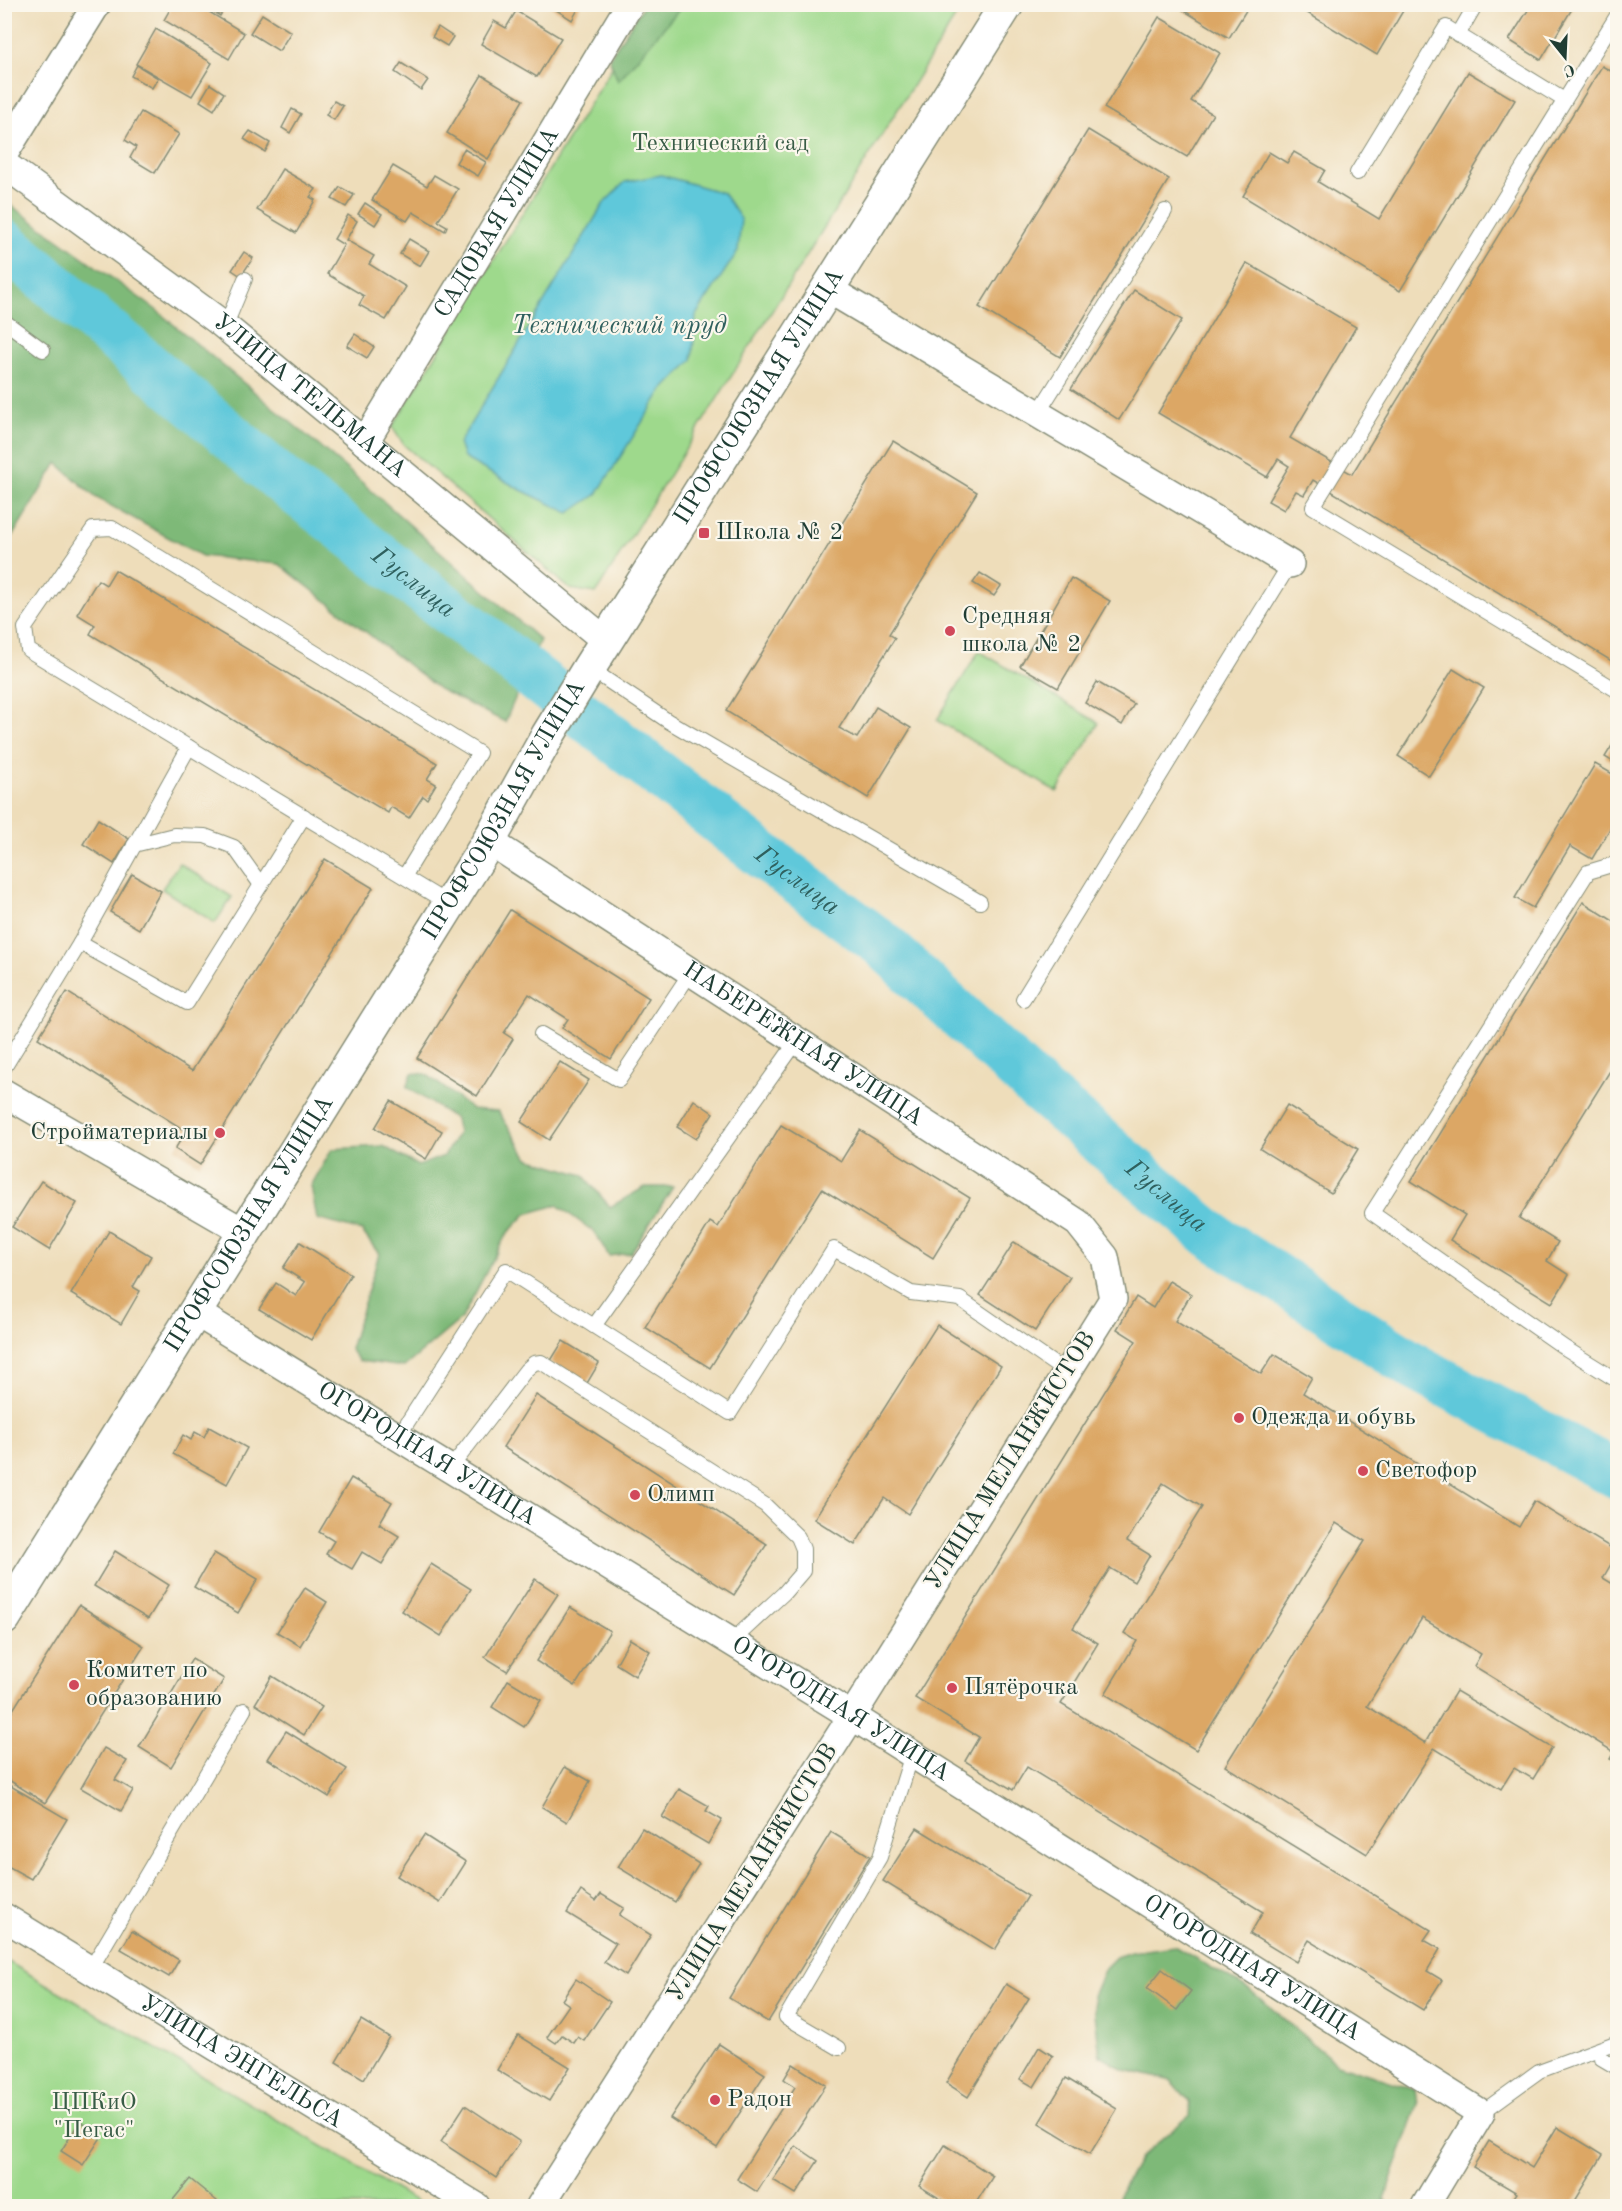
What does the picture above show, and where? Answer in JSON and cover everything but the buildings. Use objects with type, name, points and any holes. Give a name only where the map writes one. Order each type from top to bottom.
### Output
[{"type":"main road","name":"ПРОФСОЮЗНАЯ УЛИЦА","points":[[4,1618],[489,841],[548,735],[606,641],[1007,4]]},
{"type":"street","points":[[4,154],[97,4]]},
{"type":"street","name":"САДОВАЯ УЛИЦА","points":[[365,441],[630,4]]},
{"type":"street","name":"УЛИЦА ТЕЛЬМАНА","points":[[4,164],[225,327],[606,641]]},
{"type":"street","points":[[828,289],[1290,564]]},
{"type":"street","name":"НАБЕРЕЖНАЯ УЛИЦА","points":[[489,841],[1078,1223],[1105,1257]]},
{"type":"street","points":[[4,1093],[244,1232]]},
{"type":"street","name":"УЛИЦА МЕЛАНЖИСТОВ","points":[[540,2206],[852,1716],[1113,1299],[1105,1257]]},
{"type":"street","name":"ОГОРОДНАЯ УЛИЦА","points":[[195,1312],[852,1716],[1481,2113]]},
{"type":"street","name":"УЛИЦА ЭНГЕЛЬСА","points":[[4,1917],[476,2206]]},
{"type":"street","points":[[1425,2206],[1481,2113]]},
{"type":"lane","points":[[1458,35],[1476,4]]},
{"type":"lane","points":[[1617,14],[1313,507],[1617,691]]},
{"type":"lane","points":[[1357,173],[1446,27],[1564,100]]},
{"type":"lane","points":[[1038,413],[1165,211]]},
{"type":"lane","points":[[225,327],[245,279]]},
{"type":"lane","points":[[4,321],[43,350]]},
{"type":"lane","points":[[404,878],[479,753],[112,528],[93,529],[25,628],[28,650],[404,878],[449,904]]},
{"type":"lane","points":[[1023,999],[1290,564]]},
{"type":"lane","points":[[587,672],[980,902]]},
{"type":"lane","points":[[4,1068],[80,943],[189,747]]},
{"type":"lane","points":[[80,943],[187,1003],[304,816]]},
{"type":"lane","points":[[134,845],[174,835],[205,836],[234,847],[261,885]]},
{"type":"lane","points":[[1617,863],[1588,872],[1372,1213],[1565,1348],[1617,1381]]},
{"type":"lane","points":[[541,1034],[619,1080],[691,972]]},
{"type":"lane","points":[[594,1326],[797,1041]]},
{"type":"lane","points":[[398,1437],[506,1270],[730,1413],[834,1249],[911,1293],[960,1299],[1066,1373]]},
{"type":"lane","points":[[450,1469],[526,1370],[534,1363],[541,1362],[765,1505],[798,1537],[803,1549],[803,1571],[784,1593],[731,1642]]},
{"type":"lane","points":[[90,1970],[244,1710]]},
{"type":"lane","points":[[839,2048],[786,2017],[880,1857],[912,1754]]},
{"type":"lane","points":[[1481,2113],[1539,2071],[1617,2042]]},
{"type":"lane","points":[[1601,2058],[1617,2068]]},
{"type":"green space","points":[[644,5],[683,5],[618,81],[609,58]]},
{"type":"green space","name":"Технический сад","points":[[650,5],[963,5],[596,593],[570,589],[404,445],[392,427]]},
{"type":"green space","points":[[9,204],[155,309],[348,470],[540,640],[505,722],[439,689],[279,564],[202,556],[95,497],[57,463],[10,540],[5,535],[5,401],[9,362],[4,358],[4,208]]},
{"type":"green space","points":[[979,651],[1099,723],[1057,792],[937,720]]},
{"type":"green space","points":[[179,863],[232,897],[215,923],[162,889]]},
{"type":"green space","points":[[412,1073],[426,1074],[472,1109],[498,1111],[528,1158],[583,1175],[610,1207],[645,1187],[673,1187],[631,1253],[609,1256],[594,1232],[557,1205],[526,1214],[506,1235],[462,1318],[404,1367],[359,1361],[350,1349],[379,1254],[362,1231],[317,1219],[311,1186],[332,1149],[383,1146],[418,1166],[444,1156],[458,1133],[455,1119],[407,1087]]},
{"type":"green space","points":[[1174,1946],[1250,1990],[1337,2064],[1416,2090],[1418,2105],[1384,2199],[1389,2206],[1241,2206],[1233,2203],[1227,2206],[1125,2206],[1118,2197],[1140,2158],[1189,2116],[1190,2102],[1172,2081],[1125,2070],[1100,2056],[1093,1996],[1105,1968],[1116,1957],[1131,1952]]},
{"type":"green space","name":"ЦПКиО \"Пегас\"","points":[[5,1960],[424,2206],[5,2206]]},
{"type":"water","name":"Технический пруд","points":[[661,175],[723,193],[741,219],[738,251],[696,315],[692,360],[661,392],[597,494],[569,513],[521,490],[464,458],[459,443],[604,203],[625,182]]},
{"type":"waterway","name":"Гуслица","points":[[4,243],[284,482],[766,858],[882,944],[1034,1085],[1210,1234],[1415,1367],[1618,1475]]},
{"type":"place","name":"Школа № 2","points":[[704,533]]},
{"type":"place","name":"Средняя школа № 2","points":[[950,631]]},
{"type":"place","name":"Стройматериалы","points":[[220,1133]]},
{"type":"place","name":"Одежда и обувь","points":[[1239,1418]]},
{"type":"place","name":"Светофор","points":[[1363,1471]]},
{"type":"place","name":"Олимп","points":[[635,1495]]},
{"type":"place","name":"Комитет по образованию","points":[[74,1685]]},
{"type":"place","name":"Пятёрочка","points":[[952,1688]]},
{"type":"place","name":"Радон","points":[[715,2100]]}]
